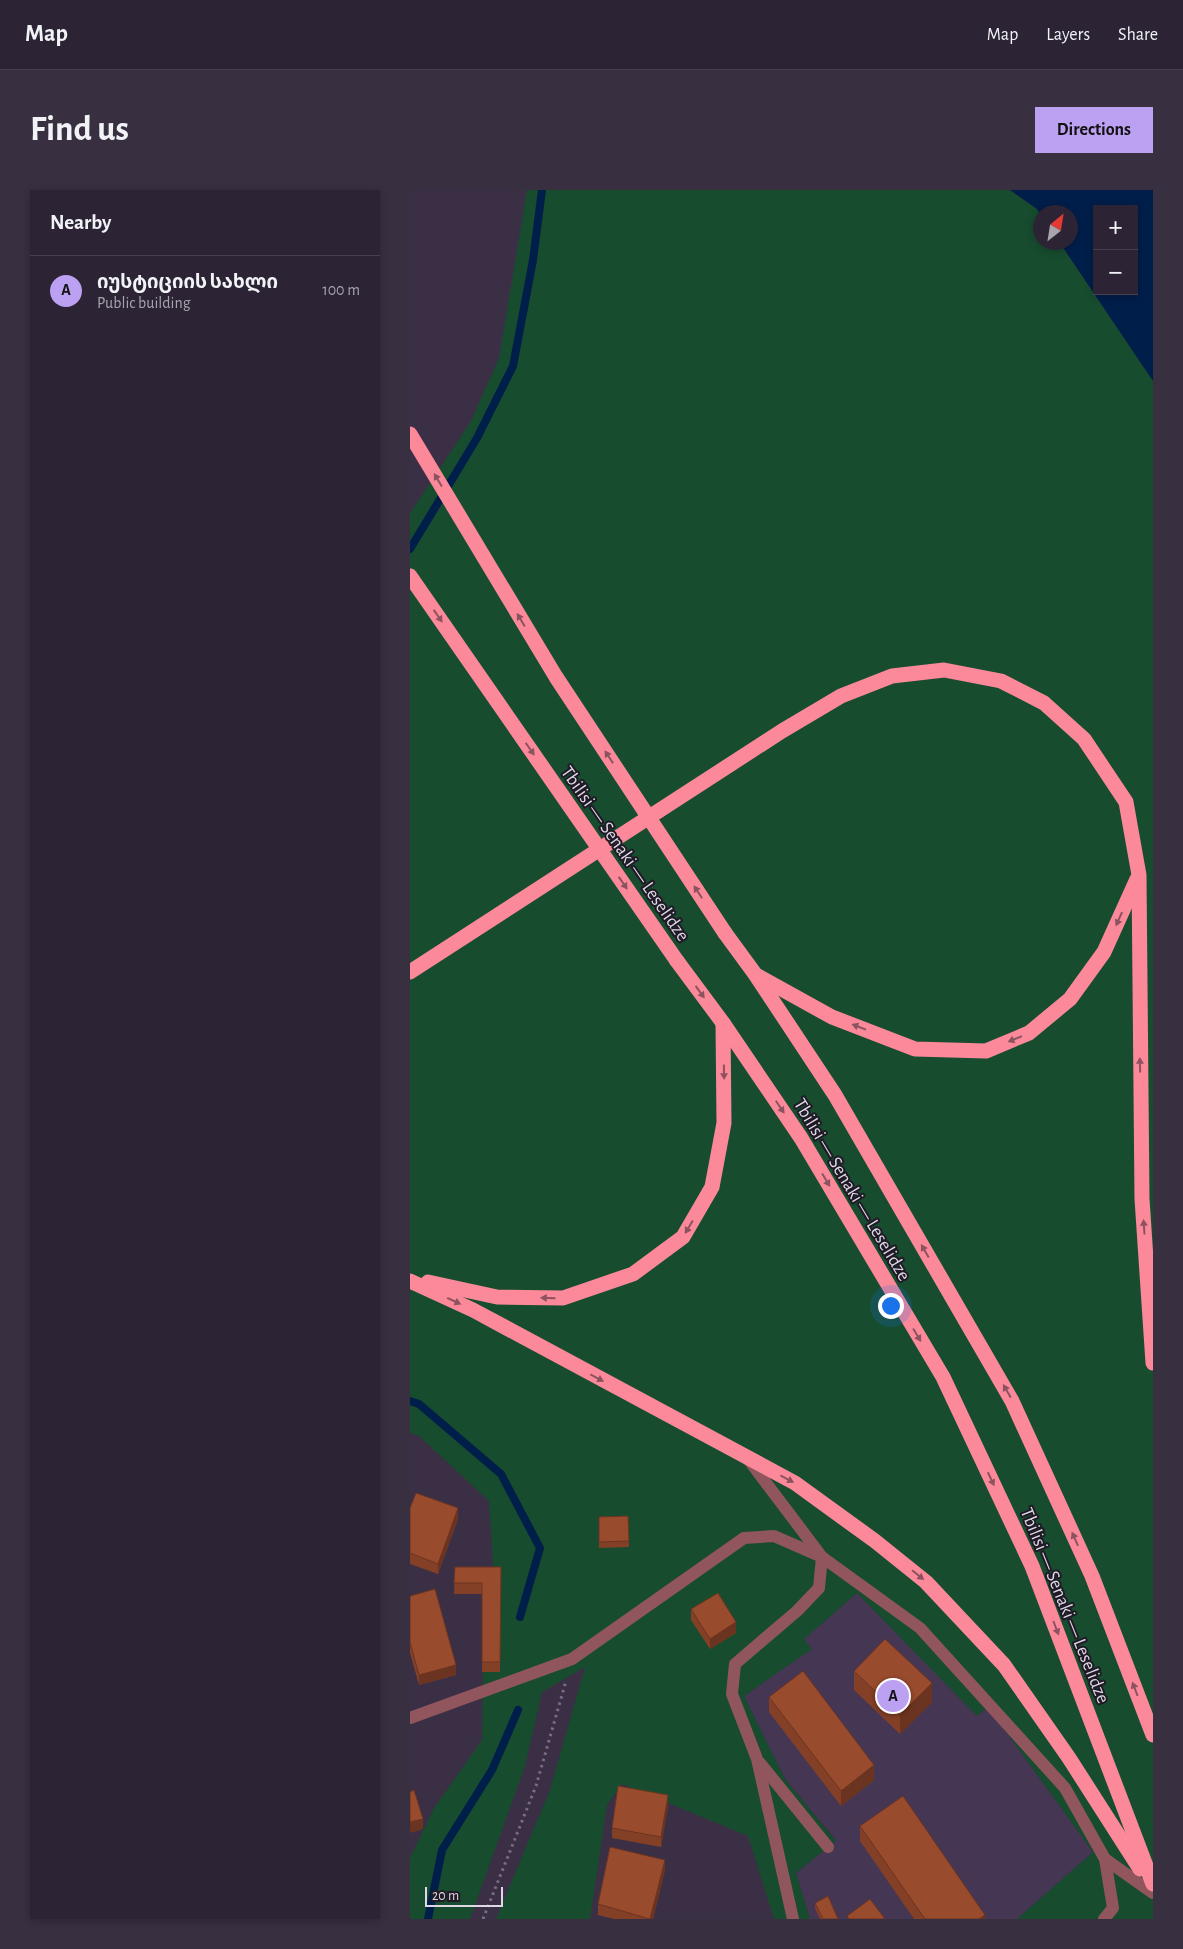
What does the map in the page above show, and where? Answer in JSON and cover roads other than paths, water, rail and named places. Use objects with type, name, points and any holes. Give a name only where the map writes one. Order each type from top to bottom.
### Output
[{"type":"highway","name":"Tbilisi — Senaki — Leselidze","points":[[410,434],[556,677],[834,1095],[1012,1400],[1092,1576],[1153,1735]]},
{"type":"highway","name":"Tbilisi — Senaki — Leselidze","points":[[410,576],[677,960],[723,1023],[801,1138],[943,1377],[1032,1566],[1153,1884]]},
{"type":"highway","points":[[410,972],[782,731],[841,696],[892,676],[944,670],[1001,680],[1044,703],[1084,739],[1126,802],[1139,875],[1142,1200],[1153,1363]]},
{"type":"highway","points":[[755,974],[832,1017],[915,1049],[986,1050],[1029,1033],[1070,999],[1104,952],[1139,875]]},
{"type":"highway","points":[[410,1279],[497,1297],[564,1298],[633,1274],[683,1237],[712,1187],[716,1169],[724,1123],[723,1023]]},
{"type":"highway","points":[[410,1279],[473,1310],[795,1483],[875,1541],[926,1582],[1004,1665],[1069,1758],[1153,1889]]},
{"type":"street","points":[[747,1457],[822,1557],[820,1588],[797,1611],[735,1664],[732,1694],[757,1759],[793,1919]]},
{"type":"street","points":[[410,1718],[572,1659],[744,1538],[774,1536],[822,1557],[920,1628],[1065,1788],[1105,1859],[1113,1908],[1104,1919]]},
{"type":"street","points":[[757,1759],[828,1847]]},
{"type":"street","points":[[1105,1859],[1153,1893]]},
{"type":"water","points":[[1010,190],[1153,190],[1153,381],[1095,295],[1138,295],[1138,205],[1093,205],[1093,292],[1065,250],[1078,250],[1078,205],[1033,206]]},
{"type":"waterway","points":[[410,549],[477,438],[513,366],[533,260],[542,190]]},
{"type":"waterway","points":[[410,1401],[419,1404],[501,1474],[540,1548],[520,1617]]},
{"type":"waterway","points":[[428,1919],[442,1850],[492,1770],[518,1710]]},
{"type":"place","name":"იუსტიციის სახლი","points":[[893,1696]]}]
